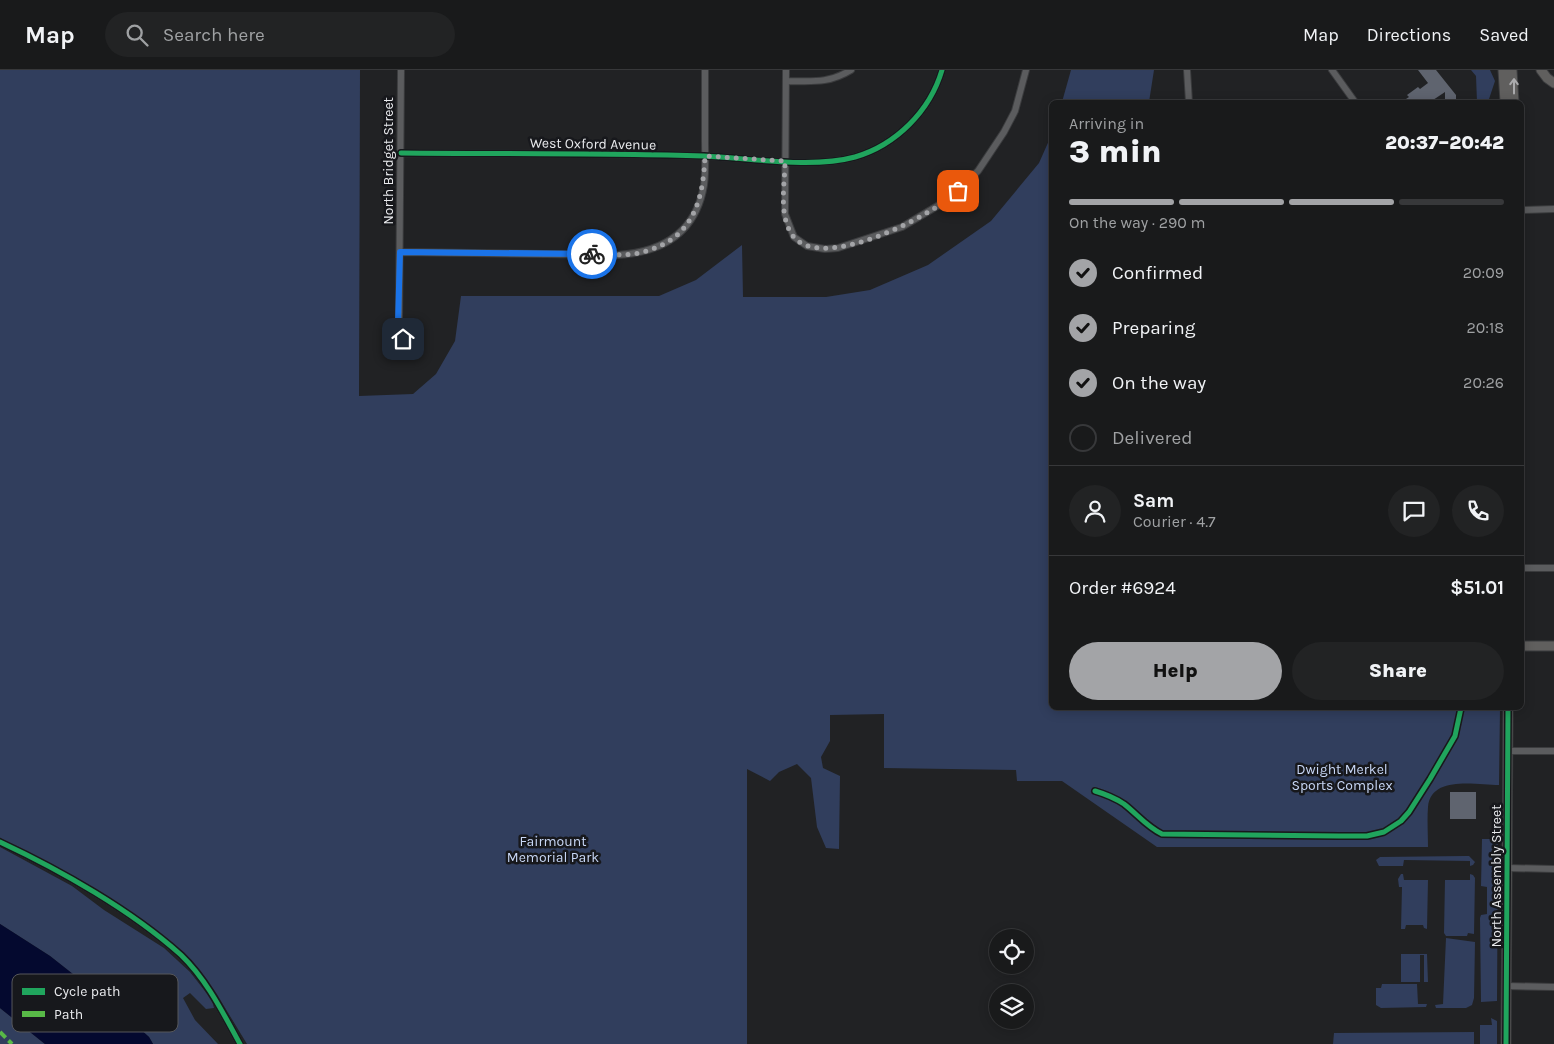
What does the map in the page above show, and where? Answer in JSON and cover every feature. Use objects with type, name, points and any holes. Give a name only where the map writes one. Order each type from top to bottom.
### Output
[{"type":"main road","points":[[1512,70],[1514,100]]},
{"type":"main road","points":[[1541,70],[1554,83]]},
{"type":"main road","points":[[1504,73],[1506,100]]},
{"type":"main road","points":[[1524,646],[1554,646]]},
{"type":"main road","name":"North Assembly Street","points":[[1506,1044],[1508,710]]},
{"type":"street","name":"North Bridget Street","points":[[401,70],[398,323],[403,339]]},
{"type":"street","points":[[400,252],[638,254],[657,248],[674,238],[688,224],[699,204],[704,184],[705,70]]},
{"type":"street","points":[[786,70],[784,214],[794,237],[807,246],[825,249],[838,248],[902,227],[949,199],[978,171],[1004,132],[1015,111],[1026,70]]},
{"type":"street","points":[[786,82],[818,82],[837,79],[851,70]]},
{"type":"street","name":"West Oxford Avenue","points":[[401,153],[705,156],[830,162],[854,157],[878,148],[900,134],[921,113],[934,90],[942,70]]},
{"type":"street","points":[[1187,70],[1189,100]]},
{"type":"street","points":[[1332,70],[1352,100]]},
{"type":"street","points":[[1524,210],[1554,209]]},
{"type":"street","points":[[1524,568],[1554,568]]},
{"type":"street","points":[[1095,791],[1120,802],[1151,828],[1162,834],[1331,836],[1375,834],[1392,827],[1409,812],[1450,746],[1457,727],[1460,710]]},
{"type":"street","points":[[1508,751],[1554,751]]},
{"type":"street","points":[[0,842],[84,886],[135,920],[181,956],[212,992],[240,1044]]},
{"type":"street","points":[[1508,868],[1554,869]]},
{"type":"street","points":[[1506,986],[1554,986]]},
{"type":"green space","points":[[0,70],[360,70],[359,396],[413,394],[436,374],[455,341],[461,296],[659,296],[696,280],[742,245],[743,297],[826,297],[870,290],[928,265],[991,221],[1039,163],[1049,140],[1049,710],[1500,710],[1499,785],[1456,784],[1437,790],[1431,797],[1428,807],[1428,847],[1157,847],[1062,781],[1017,781],[1016,770],[884,768],[884,714],[830,715],[830,741],[821,757],[823,768],[840,776],[839,849],[826,848],[817,827],[811,778],[797,764],[779,772],[770,781],[747,769],[747,1044],[247,1044],[216,993],[184,954],[95,891],[55,866],[0,838]]},
{"type":"green space","points":[[1071,70],[1154,70],[1149,100],[1063,100]]},
{"type":"green space","points":[[1471,70],[1490,70],[1495,81],[1489,100],[1477,100],[1476,76]]},
{"type":"green space","points":[[1482,839],[1498,839],[1497,1001],[1481,1002],[1480,918],[1481,915],[1487,914],[1487,887],[1481,886]]},
{"type":"green space","points":[[0,847],[72,886],[104,910],[164,948],[190,972],[212,1000],[214,1008],[206,1009],[190,993],[183,998],[195,1020],[218,1044],[153,1044],[143,1032],[178,1032],[178,974],[73,974],[50,956],[0,924]]},
{"type":"green space","points":[[1469,856],[1475,862],[1470,866],[1470,861],[1404,860],[1403,866],[1379,866],[1376,860],[1380,857]]},
{"type":"green space","points":[[1403,874],[1404,880],[1428,880],[1427,929],[1423,925],[1406,925],[1405,929],[1401,929],[1402,887],[1399,887],[1398,879]]},
{"type":"green space","points":[[1470,874],[1475,878],[1474,934],[1446,936],[1444,933],[1445,880],[1470,880]]},
{"type":"green space","points":[[1446,938],[1475,942],[1474,998],[1472,1005],[1466,1008],[1436,1008],[1435,1005],[1443,1004]]},
{"type":"green space","points":[[1401,954],[1427,954],[1428,982],[1424,982],[1424,955],[1420,955],[1420,982],[1401,982]]},
{"type":"green space","points":[[1382,984],[1417,984],[1418,1004],[1427,1004],[1426,1007],[1381,1008],[1376,1005],[1376,988],[1381,988]]},
{"type":"green space","points":[[0,1008],[12,1018],[12,1032],[30,1032],[45,1044],[0,1044]]},
{"type":"green space","points":[[1491,1018],[1497,1021],[1497,1044],[1480,1044],[1480,1025],[1492,1025]]},
{"type":"green space","points":[[1474,1032],[1474,1044],[1333,1044],[1334,1033]]},
{"type":"shaded area","points":[[0,924],[50,956],[73,974],[12,974],[12,1018],[0,1008]]},
{"type":"shaded area","points":[[30,1032],[143,1032],[153,1044],[45,1044]]},
{"type":"building","points":[[1418,70],[1436,70],[1456,95],[1456,100],[1445,100],[1445,92],[1433,100],[1407,100],[1409,97],[1407,95],[1428,83]]},
{"type":"building","points":[[1450,792],[1476,792],[1476,819],[1450,819]]},
{"type":"marked path","points":[[0,1032],[12,1044]]},
{"type":"cycle path","points":[[401,153],[666,155],[780,162],[838,160],[855,157],[870,151],[897,135],[920,112],[929,99],[942,70]]},
{"type":"cycle path","points":[[1095,791],[1110,796],[1124,804],[1162,834],[1367,836],[1384,832],[1401,821],[1409,812],[1455,736],[1461,710]]},
{"type":"cycle path","points":[[1506,1044],[1508,710]]},
{"type":"cycle path","points":[[0,842],[47,865],[94,892],[161,938],[181,955],[199,975],[214,997],[240,1044]]},
{"type":"way so far","points":[[592,254],[638,254],[657,248],[674,238],[688,224],[699,204],[704,184],[705,156],[785,161],[784,214],[788,225],[794,237],[807,246],[825,249],[838,248],[902,227],[939,206],[958,191]]},
{"type":"route","points":[[403,339],[398,323],[400,252],[592,254]]},
{"type":"park label","name":"Dwight Merkel Sports Complex","points":[[1342,778]]},
{"type":"park label","name":"Fairmount Memorial Park","points":[[553,850]]}]
